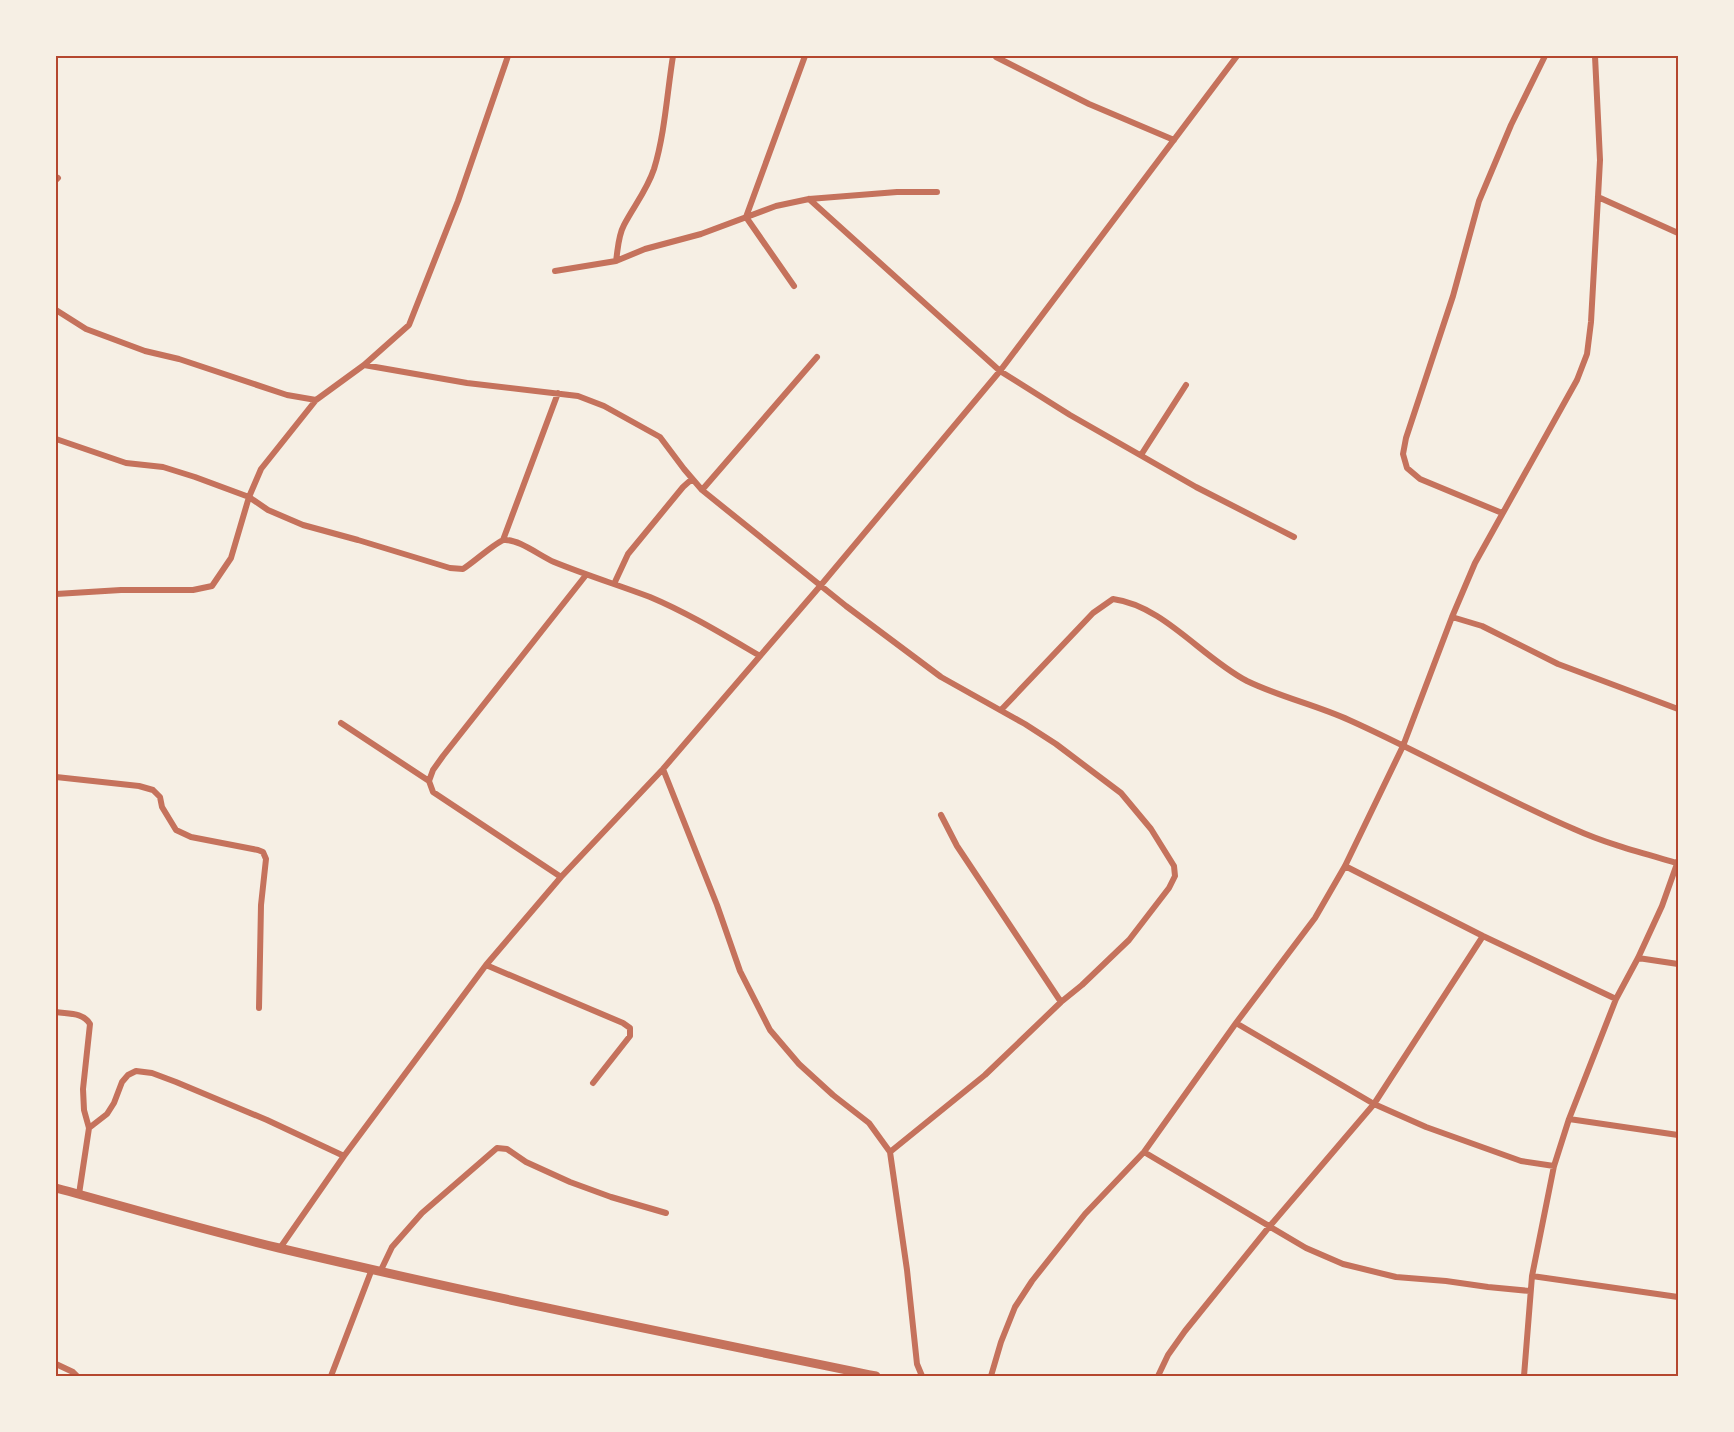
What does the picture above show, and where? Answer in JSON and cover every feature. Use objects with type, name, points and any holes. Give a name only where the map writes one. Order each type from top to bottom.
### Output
[{"type":"street","points":[[56,594],[121,590],[193,590],[212,586],[231,558],[249,497],[261,469],[316,400],[364,366],[409,325],[458,201],[508,56]]},
{"type":"street","points":[[616,261],[619,237],[648,186],[654,167],[660,143],[673,56]]},
{"type":"street","points":[[746,217],[805,56]]},
{"type":"street","points":[[280,1248],[344,1156],[486,965],[561,877],[663,769],[1000,371],[1237,56]]},
{"type":"street","points":[[1502,513],[1420,479],[1407,468],[1403,454],[1406,438],[1453,296],[1479,201],[1511,124],[1545,56]]},
{"type":"street","points":[[991,1377],[1000,1342],[1015,1307],[1032,1281],[1085,1214],[1144,1152],[1236,1023],[1315,918],[1345,866],[1403,746],[1475,563],[1577,380],[1587,354],[1591,322],[1598,197],[1600,160],[1595,56]]},
{"type":"street","points":[[996,57],[1089,104],[1174,140]]},
{"type":"street","points":[[555,271],[616,261],[645,249],[700,234],[776,207],[809,199],[897,192],[938,192]]},
{"type":"street","points":[[1598,197],[1678,233]]},
{"type":"street","points":[[809,199],[1000,371],[1196,487],[1294,537]]},
{"type":"street","points":[[746,217],[794,286]]},
{"type":"street","points":[[56,310],[86,329],[145,351],[179,359],[287,394],[316,400]]},
{"type":"street","points":[[702,490],[817,357]]},
{"type":"street","points":[[364,366],[467,383],[578,396],[604,406],[660,436],[702,490],[900,648],[940,677],[1002,710],[1056,744],[1121,793],[1151,829],[1174,866],[1175,876],[1169,888],[1129,940],[985,1075],[890,1152]]},
{"type":"street","points":[[1141,454],[1186,385]]},
{"type":"street","points":[[503,540],[558,393]]},
{"type":"street","points":[[56,439],[126,463],[163,467],[249,497],[268,510],[303,525],[450,568],[463,569],[489,551],[494,544],[503,540],[513,541],[551,561],[651,598],[760,656]]},
{"type":"street","points":[[614,584],[628,554],[692,479]]},
{"type":"street","points":[[429,781],[433,770],[443,756],[586,575]]},
{"type":"street","points":[[1002,710],[1093,613],[1113,599],[1129,601],[1174,628],[1227,670],[1250,682],[1347,719],[1507,799],[1575,830],[1619,847],[1678,861],[1662,906],[1616,999],[1569,1119],[1554,1166],[1532,1276],[1524,1377]]},
{"type":"street","points":[[1452,617],[1482,626],[1558,664],[1678,709]]},
{"type":"street","points":[[341,723],[429,781],[433,792],[561,877]]},
{"type":"street","points":[[663,769],[717,905],[740,971],[770,1030],[799,1064],[869,1123],[890,1152],[907,1270],[917,1364],[922,1377]]},
{"type":"street","points":[[56,777],[139,786],[153,790],[160,797],[162,807],[176,830],[191,837],[263,852],[266,860],[261,905],[259,1008]]},
{"type":"street","points":[[941,815],[957,846],[1061,1002]]},
{"type":"street","points":[[1345,866],[1483,936],[1616,999]]},
{"type":"street","points":[[1158,1377],[1168,1355],[1185,1331],[1269,1227],[1374,1104],[1483,936]]},
{"type":"street","points":[[1638,958],[1678,964]]},
{"type":"street","points":[[486,965],[630,1028],[630,1035],[593,1083]]},
{"type":"street","points":[[56,1012],[81,1015],[87,1018],[90,1024],[83,1089],[84,1110],[89,1128],[79,1194]]},
{"type":"street","points":[[1236,1023],[1374,1104],[1426,1127],[1493,1152],[1521,1161],[1554,1166]]},
{"type":"street","points":[[89,1128],[107,1114],[122,1082],[128,1074],[136,1071],[152,1073],[176,1082],[267,1120],[344,1156]]},
{"type":"street","points":[[1569,1119],[1678,1135]]},
{"type":"street","points":[[331,1377],[377,1270],[392,1247],[422,1213],[497,1148],[507,1149],[526,1162],[570,1182],[666,1213]]},
{"type":"street","points":[[1144,1152],[1306,1248],[1343,1264],[1396,1277],[1530,1291]]},
{"type":"street","points":[[56,1188],[280,1248],[876,1377]]},
{"type":"street","points":[[1532,1276],[1678,1297]]},
{"type":"street","points":[[56,1364],[73,1372],[77,1377]]}]
